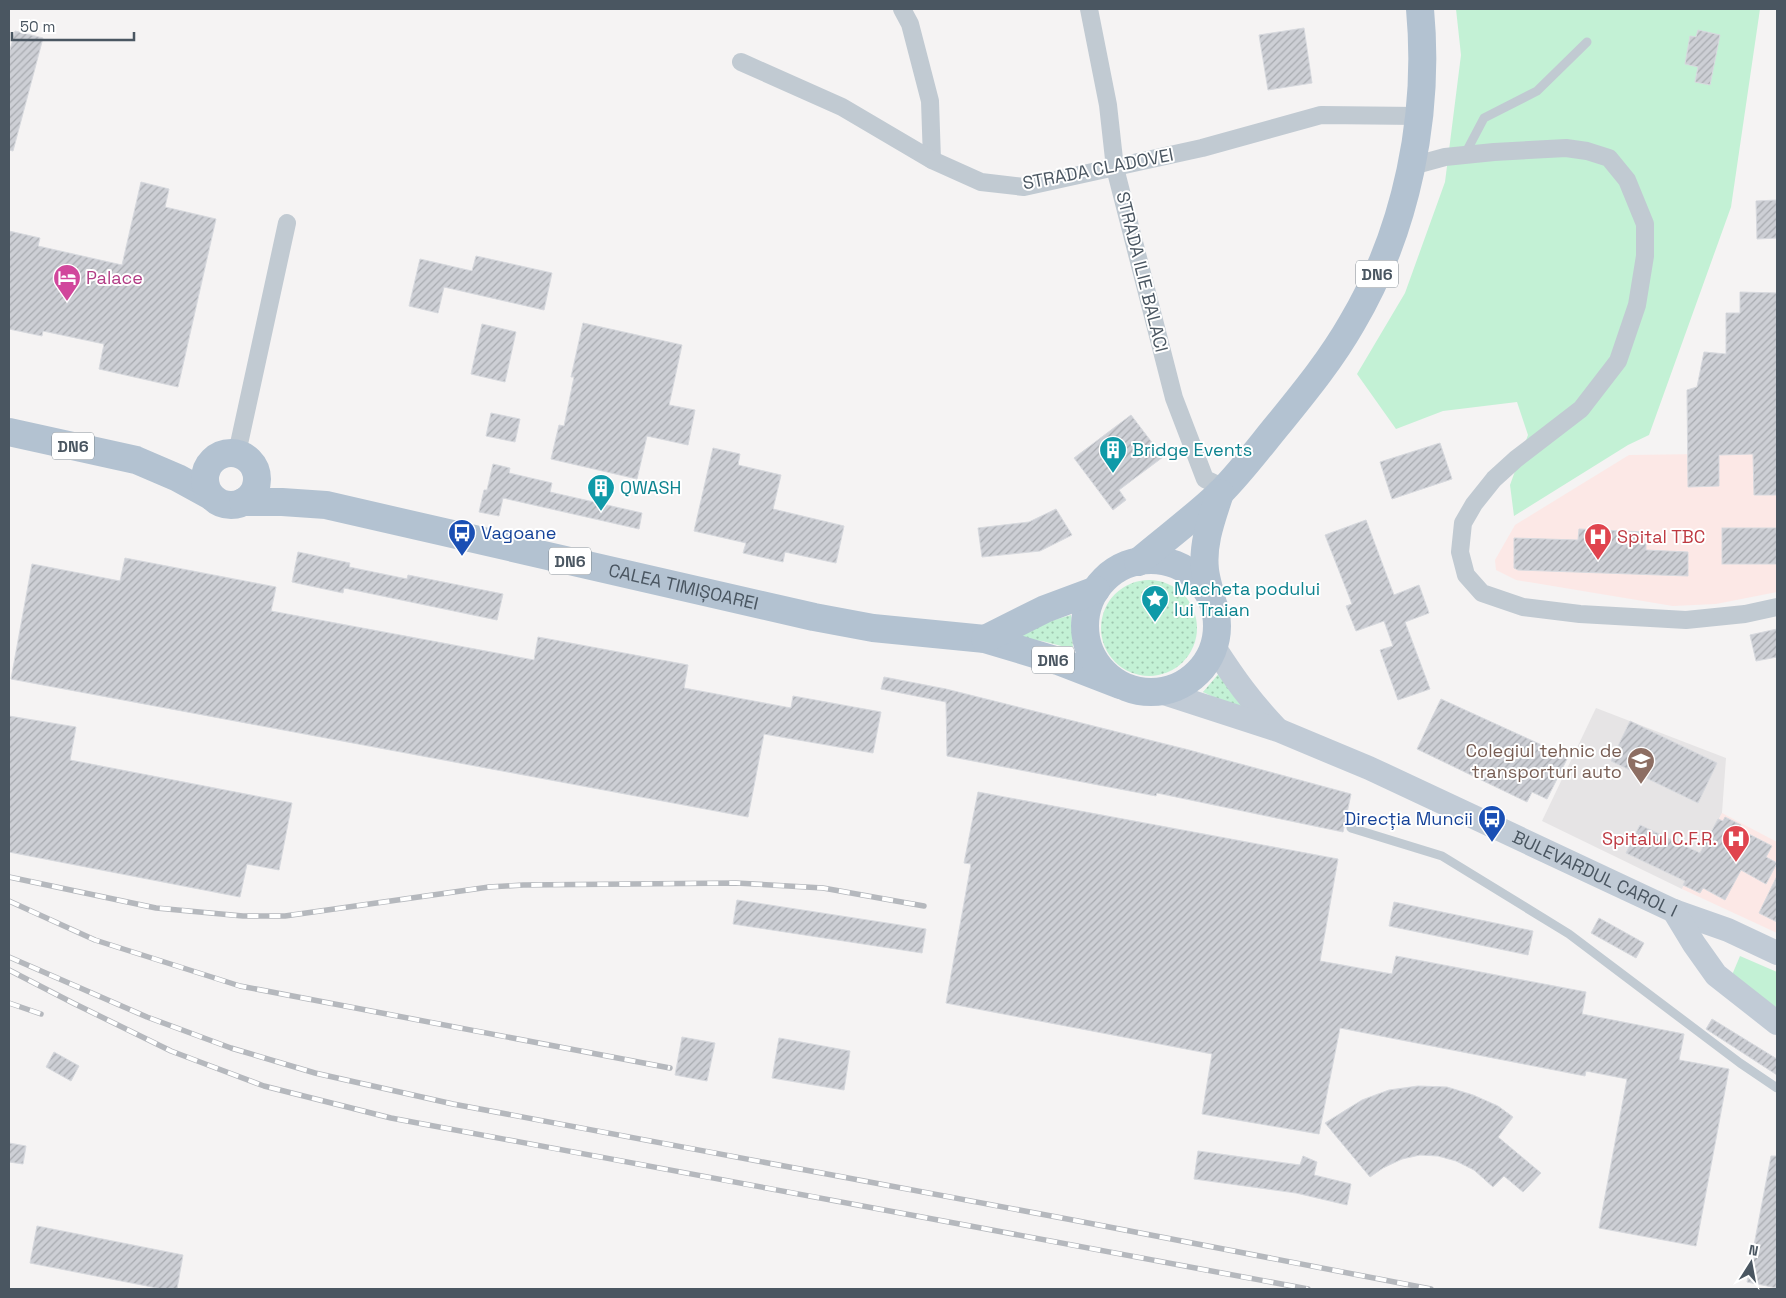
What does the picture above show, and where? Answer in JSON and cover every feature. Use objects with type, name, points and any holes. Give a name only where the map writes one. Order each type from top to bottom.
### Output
[{"type":"main road","name":"DN6","points":[[1138,562],[1222,491],[1321,371],[1353,322],[1379,270],[1399,215],[1412,166],[1419,116],[1423,40],[1420,9]]},
{"type":"main road","name":"DN6","points":[[9,432],[136,460],[178,478],[221,504],[228,505],[243,502]]},
{"type":"main road","name":"DN6","points":[[136,460],[235,461]]},
{"type":"main road","points":[[209,495],[206,488],[205,472],[235,461],[256,485],[254,492],[243,502]]},
{"type":"main road","name":"CALEA TIMIȘOAREI","points":[[235,461],[326,505]]},
{"type":"main road","name":"DN6","points":[[1211,598],[1202,584],[1189,572],[1173,564],[1156,560],[1138,562],[1122,567],[1107,577],[1096,590],[1087,610],[1085,632],[1090,653],[1102,671],[1120,685],[1140,692],[1160,692],[1178,687],[1194,677],[1206,663],[1214,647],[1217,631],[1216,614],[1205,570],[1205,553],[1208,531],[1222,491]]},
{"type":"main road","name":"CALEA TIMIȘOAREI","points":[[243,502],[326,505],[814,617],[873,628],[985,639],[1058,661],[1120,685]]},
{"type":"main road","name":"DN6","points":[[985,639],[1045,609],[1096,590]]},
{"type":"main road","name":"BULEVARDUL CAROL I","points":[[1214,647],[1251,702],[1278,730]]},
{"type":"main road","name":"BULEVARDUL CAROL I","points":[[1160,692],[1278,730],[1370,768],[1674,911],[1728,930],[1777,953]]},
{"type":"main road","points":[[1674,911],[1716,975],[1777,1023]]},
{"type":"street","points":[[902,9],[910,24],[930,101],[932,160]]},
{"type":"street","name":"STRADA ILIE BALACI","points":[[1089,9],[1108,105],[1115,168],[1174,398],[1205,479],[1222,491]]},
{"type":"street","name":"STRADA CLADOVEI","points":[[741,62],[842,107],[932,160],[982,182],[1024,187],[1202,148],[1321,115],[1419,116]]},
{"type":"street","points":[[1412,166],[1445,157],[1465,155],[1566,148],[1587,151],[1608,158],[1627,180],[1645,224],[1645,248],[1637,305],[1618,362],[1581,409],[1516,459],[1494,480],[1474,504],[1463,524],[1460,552],[1466,575],[1482,592],[1523,607],[1580,614],[1686,620],[1744,614],[1777,607]]},
{"type":"street","points":[[235,461],[287,224]]},
{"type":"lane","points":[[1465,155],[1484,118],[1537,91],[1587,42]]},
{"type":"lane","points":[[1351,828],[1442,856],[1569,934],[1740,1063],[1777,1088]]},
{"type":"shaded area","points":[[1777,453],[1777,592],[1716,604],[1673,606],[1516,580],[1496,570],[1495,560],[1515,525],[1629,455]]},
{"type":"shaded area","name":"Colegiul tehnic de transporturi auto","points":[[1596,708],[1726,758],[1722,813],[1682,889],[1542,821]]},
{"type":"shaded area","name":"Spitalul C.F.R.","points":[[1722,813],[1777,842],[1777,933],[1682,889]]},
{"type":"green space","points":[[1456,9],[1760,9],[1731,207],[1649,435],[1628,445],[1514,516],[1510,485],[1528,435],[1517,402],[1443,411],[1396,429],[1357,374],[1405,293],[1445,182],[1461,55]]},
{"type":"green space","points":[[1149,580],[1167,584],[1183,594],[1193,610],[1197,628],[1193,646],[1183,662],[1167,672],[1149,676],[1131,672],[1115,662],[1105,646],[1101,628],[1105,610],[1115,594],[1131,584]]},
{"type":"green space","points":[[1071,615],[1073,649],[1042,641],[997,637]]},
{"type":"green space","points":[[1221,671],[1232,694],[1252,716],[1203,692]]},
{"type":"green space","points":[[1740,956],[1777,972],[1777,1008],[1732,975]]},
{"type":"building","points":[[1304,28],[1312,83],[1268,90],[1259,35]]},
{"type":"building","points":[[1698,30],[1720,35],[1710,85],[1695,82],[1698,67],[1685,64],[1690,36],[1696,37]]},
{"type":"building","points":[[15,31],[43,38],[13,151],[9,150],[9,54]]},
{"type":"building","points":[[141,182],[169,189],[165,207],[216,219],[178,387],[99,369],[104,344],[43,331],[42,336],[9,329],[9,231],[40,238],[38,246],[122,265]]},
{"type":"building","points":[[1777,200],[1777,238],[1757,239],[1756,201]]},
{"type":"building","points":[[476,256],[552,273],[544,310],[444,287],[438,313],[409,306],[420,259],[472,271]]},
{"type":"building","points":[[1740,292],[1777,293],[1777,495],[1754,495],[1753,454],[1719,455],[1719,486],[1688,487],[1687,390],[1697,387],[1704,352],[1726,354],[1726,313],[1740,313]]},
{"type":"building","points":[[583,323],[682,345],[669,405],[695,410],[688,445],[647,436],[637,479],[551,459],[559,425],[564,426],[574,377],[571,377]]},
{"type":"building","points":[[482,324],[516,332],[505,382],[471,374]]},
{"type":"building","points":[[491,413],[520,419],[515,442],[486,436]]},
{"type":"building","name":"Bridge Events","points":[[1131,415],[1163,457],[1119,490],[1126,500],[1113,510],[1074,458]]},
{"type":"building","points":[[1440,443],[1452,479],[1392,499],[1380,462]]},
{"type":"building","points":[[713,448],[740,454],[738,465],[781,475],[773,509],[844,526],[836,563],[785,552],[783,562],[743,553],[746,543],[694,531]]},
{"type":"building","points":[[493,464],[510,468],[509,473],[552,483],[550,492],[642,513],[639,529],[503,498],[499,516],[479,512],[484,490],[487,490]]},
{"type":"building","points":[[1056,509],[1072,535],[1040,551],[982,557],[978,528],[1029,522]]},
{"type":"building","points":[[1366,520],[1394,595],[1419,585],[1429,613],[1405,622],[1430,689],[1398,700],[1380,650],[1393,646],[1384,621],[1356,631],[1346,606],[1352,604],[1325,535]]},
{"type":"building","points":[[1722,528],[1777,528],[1777,564],[1722,564]]},
{"type":"building","points":[[1579,529],[1646,532],[1646,550],[1688,552],[1688,576],[1518,570],[1514,568],[1514,538],[1578,540]]},
{"type":"building","points":[[298,552],[350,563],[349,567],[407,579],[408,575],[503,594],[497,620],[344,588],[343,593],[292,582]]},
{"type":"building","points":[[125,558],[276,587],[271,611],[534,660],[538,637],[688,665],[684,688],[791,708],[793,696],[881,712],[873,753],[764,734],[748,817],[11,679],[32,564],[120,581]]},
{"type":"building","points":[[1777,629],[1777,657],[1756,661],[1750,635]]},
{"type":"building","points":[[884,677],[946,689],[1189,750],[1351,794],[1343,832],[1157,793],[1156,796],[947,756],[946,702],[881,689]]},
{"type":"building","points":[[1441,699],[1568,757],[1547,799],[1532,792],[1527,802],[1417,749]]},
{"type":"building","points":[[9,716],[76,727],[70,760],[292,803],[279,870],[247,864],[240,897],[9,852]]},
{"type":"building","points":[[1630,721],[1717,763],[1698,803],[1611,761]]},
{"type":"building","points":[[978,792],[1338,859],[1320,961],[1392,974],[1396,956],[1586,992],[1582,1014],[1684,1034],[1679,1060],[1729,1069],[1696,1246],[1599,1228],[1627,1079],[1586,1071],[1585,1076],[1340,1028],[1319,1134],[1202,1114],[1212,1054],[946,1003],[971,864],[964,863]]},
{"type":"building","points":[[1725,817],[1741,825],[1739,829],[1772,846],[1766,857],[1777,863],[1766,884],[1741,870],[1725,900],[1703,888],[1700,893],[1683,885],[1685,881],[1626,853],[1640,825],[1700,853],[1718,819],[1723,821]]},
{"type":"building","points":[[1777,876],[1777,922],[1759,913]]},
{"type":"building","points":[[737,900],[926,929],[922,953],[733,924]]},
{"type":"building","points":[[1394,902],[1533,931],[1528,955],[1389,926]]},
{"type":"building","points":[[1599,918],[1644,943],[1636,958],[1591,933]]},
{"type":"building","points":[[1712,1019],[1777,1059],[1777,1075],[1706,1029]]},
{"type":"building","points":[[682,1037],[715,1043],[707,1081],[675,1075]]},
{"type":"building","points":[[779,1038],[850,1051],[844,1090],[772,1078]]},
{"type":"building","points":[[54,1052],[79,1066],[71,1081],[46,1067]]},
{"type":"building","points":[[1418,1086],[1447,1087],[1473,1095],[1498,1106],[1513,1117],[1498,1137],[1541,1173],[1523,1192],[1504,1176],[1493,1187],[1474,1170],[1456,1161],[1438,1156],[1420,1155],[1402,1159],[1370,1177],[1325,1123],[1362,1100],[1389,1090]]},
{"type":"building","points":[[9,1143],[26,1146],[23,1164],[9,1162]]},
{"type":"building","points":[[1198,1151],[1300,1165],[1303,1156],[1317,1162],[1314,1175],[1351,1184],[1347,1205],[1296,1193],[1194,1179]]},
{"type":"building","points":[[1771,1156],[1777,1156],[1777,1288],[1747,1282]]},
{"type":"building","points":[[37,1226],[183,1255],[177,1289],[162,1289],[30,1263]]},
{"type":"railway","points":[[9,877],[156,908],[243,916],[285,916],[489,887],[523,885],[736,883],[823,888],[924,906]]},
{"type":"railway","points":[[9,901],[95,940],[240,986],[670,1068]]},
{"type":"railway","points":[[9,957],[147,1017],[231,1048],[315,1073],[453,1104],[1431,1289]]},
{"type":"railway","points":[[9,970],[171,1051],[264,1086],[391,1118],[1308,1289]]},
{"type":"railway","points":[[9,1003],[41,1014]]},
{"type":"place","name":"Palace","points":[[67,302]]},
{"type":"place","name":"Bridge Events","points":[[1113,474]]},
{"type":"place","name":"QWASH","points":[[601,512]]},
{"type":"place","name":"Vagoane","points":[[462,557]]},
{"type":"place","name":"Spital TBC","points":[[1598,561]]},
{"type":"place","name":"Macheta podului lui Traian","points":[[1155,623]]},
{"type":"place","name":"Colegiul tehnic de transporturi auto","points":[[1641,785]]},
{"type":"place","name":"Direcția Muncii","points":[[1492,843]]},
{"type":"place","name":"Spitalul C.F.R.","points":[[1736,863]]}]
